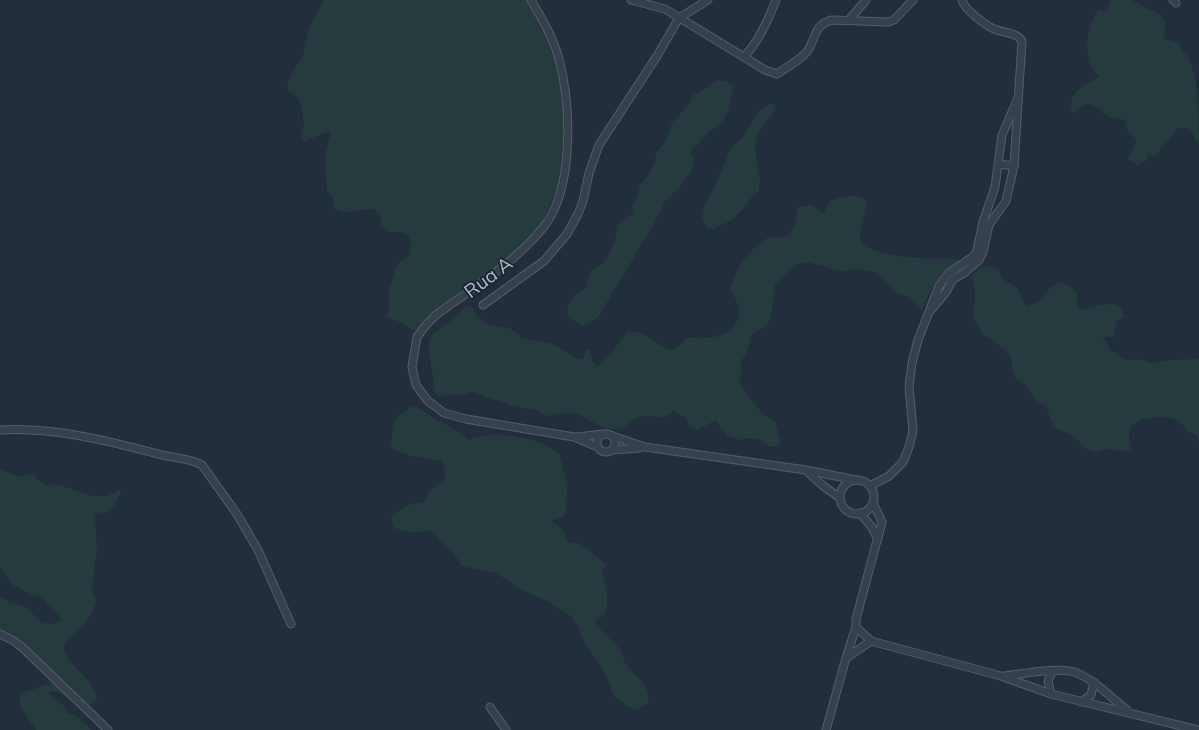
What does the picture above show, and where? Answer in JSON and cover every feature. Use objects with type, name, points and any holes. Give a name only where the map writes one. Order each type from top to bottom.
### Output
[{"type":"street","name":"Rua A","points":[[531,0],[547,28],[558,58],[568,114],[564,179],[558,203],[544,227],[516,256],[436,315],[426,325],[417,338],[412,367],[416,384],[428,401],[444,413],[466,419],[574,437],[606,452],[645,448],[806,470],[856,480]]},
{"type":"street","points":[[631,0],[665,9],[765,70],[777,74],[804,55],[818,26],[824,22],[832,20],[888,22],[894,20],[914,0]]},
{"type":"street","points":[[483,305],[544,261],[567,234],[578,214],[599,145],[658,56],[679,18],[708,0]]},
{"type":"street","points":[[744,57],[757,40],[771,15],[776,0]]},
{"type":"street","points":[[847,20],[866,0]]},
{"type":"street","points":[[930,312],[946,292],[953,279],[964,273],[979,260],[983,252],[989,225],[1006,201],[1014,166],[1022,41],[1016,35],[985,23],[963,4],[962,0]]},
{"type":"street","points":[[870,486],[894,472],[903,462],[910,447],[913,431],[909,386],[918,340],[939,286],[949,273],[974,256],[995,187],[1002,135],[1018,98]]},
{"type":"street","points":[[998,164],[1014,166]]},
{"type":"street","points":[[0,430],[51,431],[92,438],[193,460],[202,465],[258,550],[291,624]]},
{"type":"street","name":"Rua A","points":[[574,437],[603,434],[645,448]]},
{"type":"street","points":[[598,447],[598,438],[603,434]]},
{"type":"street","points":[[612,436],[615,444],[612,450]]},
{"type":"street","points":[[806,470],[840,498],[844,508],[849,512],[860,513],[870,508],[874,497],[870,486],[861,480],[856,480],[851,481],[842,488],[840,498]]},
{"type":"street","points":[[826,730],[856,627],[856,619],[882,522],[873,503]]},
{"type":"street","points":[[860,513],[871,526],[878,539]]},
{"type":"street","points":[[856,627],[871,642],[1001,676],[1051,694],[1198,730]]},
{"type":"street","points":[[2,636],[24,649],[108,730]]},
{"type":"street","points":[[846,658],[871,642]]},
{"type":"street","points":[[1001,676],[1063,669],[1077,672],[1094,682],[1129,712]]},
{"type":"street","points":[[1051,694],[1048,682],[1052,671]]},
{"type":"street","points":[[1081,702],[1091,695],[1094,682]]},
{"type":"street","points":[[490,707],[506,730]]},
{"type":"green space","points":[[324,0],[528,0],[542,31],[560,55],[567,75],[568,106],[561,181],[538,231],[518,253],[447,305],[420,334],[398,321],[384,317],[389,312],[389,287],[395,274],[393,271],[409,255],[411,245],[408,235],[398,232],[387,232],[380,225],[381,215],[374,209],[344,212],[334,209],[333,199],[327,191],[325,155],[330,131],[303,142],[301,137],[304,125],[301,105],[296,96],[289,92],[287,87],[290,77],[303,55],[309,28]]},
{"type":"green space","points":[[1111,0],[1131,0],[1161,14],[1165,23],[1164,37],[1167,40],[1178,43],[1189,59],[1197,89],[1199,143],[1195,141],[1193,133],[1189,128],[1178,128],[1155,156],[1147,154],[1147,159],[1139,165],[1128,159],[1137,140],[1128,132],[1125,120],[1107,116],[1098,108],[1087,104],[1075,113],[1072,112],[1072,99],[1078,90],[1099,77],[1090,62],[1087,44],[1088,34],[1094,17],[1099,10],[1106,13]]},
{"type":"green space","points":[[718,80],[728,82],[734,86],[727,114],[723,121],[709,132],[690,152],[694,160],[690,173],[666,200],[655,222],[598,317],[587,324],[580,325],[567,315],[570,302],[578,293],[586,288],[588,278],[594,268],[603,263],[609,254],[615,241],[617,226],[634,213],[632,206],[638,196],[639,186],[654,165],[657,152],[665,143],[672,123],[689,104],[693,95]]},
{"type":"green space","points":[[768,104],[775,104],[776,109],[757,137],[755,147],[758,175],[760,177],[759,191],[730,221],[718,227],[707,228],[702,217],[705,203],[714,188],[731,148],[742,138],[758,112]]},
{"type":"green space","points":[[848,196],[860,197],[866,201],[860,236],[864,244],[873,250],[886,254],[918,258],[956,259],[962,264],[938,280],[922,310],[907,296],[897,293],[876,273],[866,270],[836,270],[807,262],[797,264],[775,285],[771,318],[765,326],[752,334],[746,354],[740,362],[742,371],[739,381],[761,412],[775,422],[781,441],[778,446],[771,447],[758,439],[738,440],[728,436],[715,420],[699,430],[689,426],[685,417],[674,411],[663,418],[639,417],[621,428],[609,429],[578,414],[562,413],[544,416],[538,411],[511,405],[471,392],[463,395],[450,394],[439,397],[434,391],[429,356],[431,337],[463,309],[471,306],[484,323],[510,329],[522,339],[551,343],[577,359],[582,359],[586,351],[590,350],[592,360],[597,367],[610,355],[627,332],[646,335],[671,350],[687,338],[711,338],[726,333],[732,328],[739,317],[738,304],[730,290],[736,273],[744,259],[755,247],[770,236],[777,238],[788,236],[796,222],[797,207],[812,205],[824,214],[832,200]]},
{"type":"green space","points":[[989,266],[999,269],[1001,278],[1018,289],[1026,307],[1038,302],[1051,287],[1060,282],[1069,286],[1077,293],[1077,303],[1080,310],[1106,304],[1117,306],[1122,310],[1124,317],[1116,322],[1115,335],[1112,337],[1102,337],[1112,351],[1122,358],[1129,360],[1140,359],[1153,364],[1169,360],[1199,359],[1199,444],[1197,435],[1188,432],[1180,422],[1170,417],[1147,420],[1146,417],[1130,426],[1131,451],[1106,449],[1096,452],[1087,449],[1071,434],[1061,431],[1053,425],[1046,406],[1037,401],[1025,385],[1016,379],[1012,370],[1012,359],[1006,351],[982,334],[973,316],[975,295],[973,275],[979,269]]},
{"type":"green space","points":[[411,406],[457,431],[469,440],[490,435],[516,436],[551,447],[559,453],[568,484],[566,512],[564,517],[552,521],[563,530],[568,542],[579,544],[606,564],[606,567],[602,568],[607,593],[607,607],[606,612],[596,620],[595,624],[622,651],[627,665],[646,687],[648,703],[639,709],[633,709],[613,695],[602,668],[586,646],[577,624],[571,616],[547,601],[520,589],[496,573],[461,566],[456,557],[434,532],[414,533],[394,528],[391,519],[398,511],[410,505],[424,502],[428,492],[444,480],[445,470],[442,461],[408,455],[391,447],[393,425],[398,416],[405,413]]},
{"type":"green space","points":[[0,469],[20,477],[32,474],[44,484],[60,485],[93,496],[107,496],[121,489],[117,500],[110,510],[104,514],[98,512],[95,515],[97,552],[92,592],[96,600],[87,621],[63,648],[66,655],[91,684],[97,698],[89,704],[82,706],[77,705],[55,691],[48,692],[66,709],[68,714],[75,715],[92,730],[36,730],[21,708],[21,693],[50,684],[51,681],[0,632],[0,595],[1,598],[6,599],[9,603],[28,609],[42,623],[52,624],[61,620],[43,597],[33,595],[14,586],[0,566]]}]
